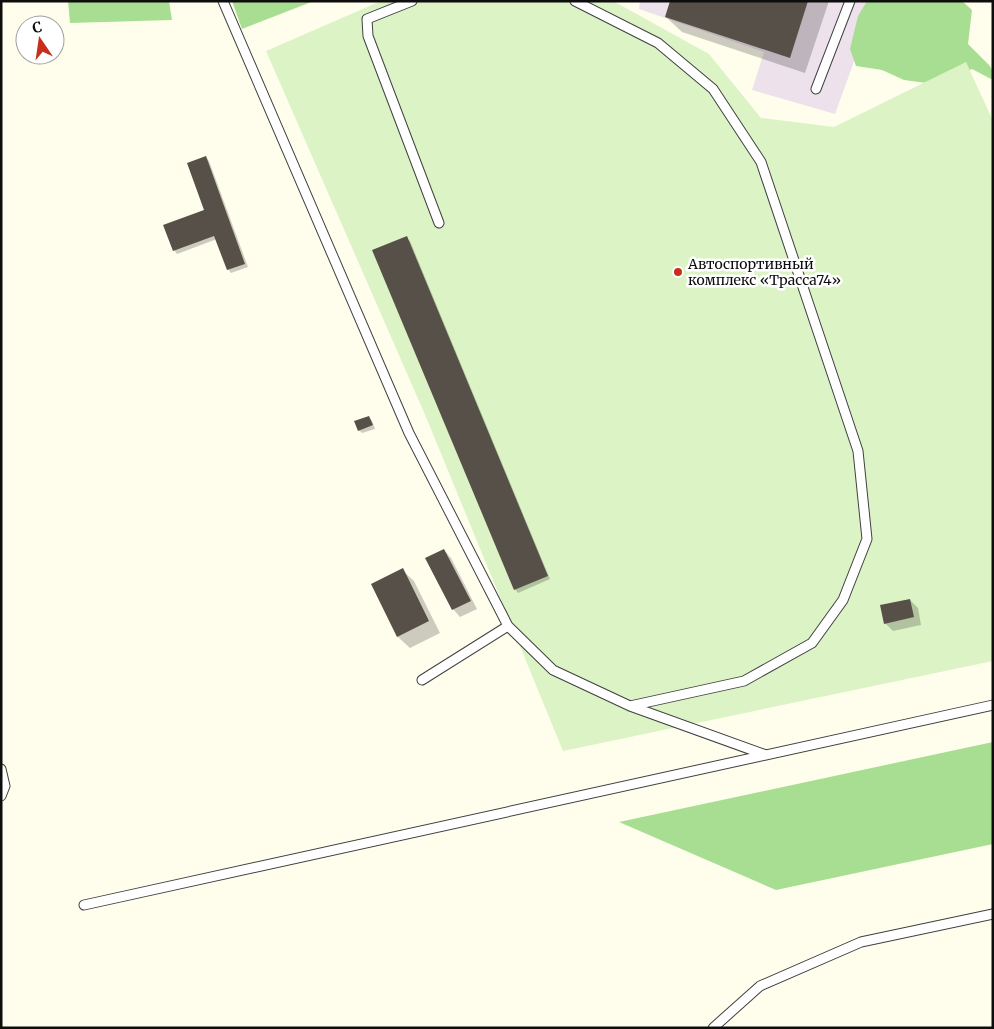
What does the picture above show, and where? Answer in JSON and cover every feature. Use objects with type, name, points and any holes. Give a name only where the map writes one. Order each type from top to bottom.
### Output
[{"type":"lane","points":[[223,1],[409,433],[508,626],[553,670],[630,706],[766,755]]},
{"type":"lane","points":[[412,1],[368,19],[368,36],[439,223]]},
{"type":"lane","points":[[575,1],[658,43],[712,89],[761,162],[858,451],[867,538],[843,600],[812,643],[744,681],[630,706]]},
{"type":"lane","points":[[816,89],[850,1]]},
{"type":"lane","points":[[422,680],[508,626]]},
{"type":"lane","points":[[84,905],[993,705]]},
{"type":"lane","points":[[1,769],[5,786],[1,796]]},
{"type":"lane","points":[[713,1028],[760,986],[861,942],[993,914]]},
{"type":"shaded area","points":[[640,1],[876,1],[835,114],[752,90],[764,52],[639,9]]},
{"type":"green space","points":[[68,1],[169,1],[172,20],[70,23]]},
{"type":"green space","points":[[232,1],[314,1],[242,29]]},
{"type":"green space","name":"Автоспортивный комплекс «Трасса74»","points":[[381,1],[613,1],[709,54],[761,118],[834,127],[966,62],[993,121],[993,661],[563,751],[426,417],[266,51]]},
{"type":"green space","points":[[867,1],[962,1],[972,10],[968,44],[989,65],[993,71],[993,80],[972,69],[934,84],[904,80],[882,70],[856,66],[850,49],[858,16]]},
{"type":"green space","points":[[993,742],[993,844],[776,890],[619,822]]},
{"type":"building","points":[[670,1],[808,1],[790,58],[665,17]]},
{"type":"building","points":[[206,156],[245,264],[227,270],[214,236],[173,251],[163,225],[204,210],[187,163]]},
{"type":"building","points":[[407,236],[548,576],[514,590],[372,250]]},
{"type":"building","points":[[369,416],[373,425],[358,431],[354,421]]},
{"type":"building","points":[[444,549],[471,601],[452,610],[425,558]]},
{"type":"building","points":[[403,568],[429,621],[397,637],[371,584]]},
{"type":"building","points":[[910,599],[914,617],[884,624],[880,605]]},
{"type":"place","name":"Автоспортивный комплекс «Трасса74»","points":[[678,272]]}]
